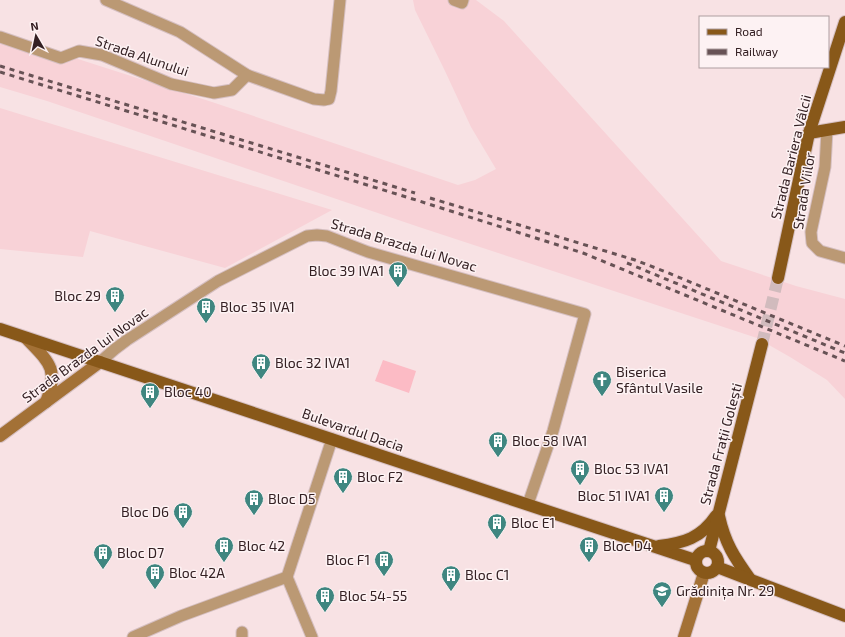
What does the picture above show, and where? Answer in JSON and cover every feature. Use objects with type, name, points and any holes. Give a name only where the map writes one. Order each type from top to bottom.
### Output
[{"type":"main road","name":"Strada Bariera Vâlcii","points":[[778,278],[809,133],[845,22]]},
{"type":"main road","points":[[809,133],[845,127]]},
{"type":"main road","name":"Bulevardul Dacia","points":[[0,329],[696,560]]},
{"type":"main road","name":"Strada Frații Golești","points":[[709,551],[762,344]]},
{"type":"main road","points":[[655,546],[672,544],[697,536],[709,526],[718,512]]},
{"type":"main road","points":[[718,512],[725,539],[730,550],[750,579]]},
{"type":"main road","points":[[703,551],[709,551],[717,556],[717,567],[712,572],[704,573],[697,567],[696,560],[700,553],[703,551]]},
{"type":"main road","points":[[717,567],[845,616]]},
{"type":"street","points":[[106,0],[180,32],[247,74],[314,99],[324,100],[329,99],[340,0]]},
{"type":"street","points":[[454,0],[462,3],[463,0]]},
{"type":"street","name":"Strada Alunului","points":[[0,37],[61,58],[79,51],[102,55],[171,84],[214,93],[232,90],[247,74]]},
{"type":"street","name":"Strada Viilor","points":[[827,130],[825,167],[811,232],[812,243],[820,251],[845,258]]},
{"type":"street","name":"Strada Brazda lui Novac","points":[[0,436],[100,362],[127,340],[202,290],[249,264],[307,236],[327,236],[368,252],[585,314],[553,430],[528,504]]},
{"type":"street","points":[[26,338],[47,359],[52,370],[53,382],[45,403]]},
{"type":"street","points":[[312,637],[287,577],[332,439]]},
{"type":"street","points":[[684,637],[704,573]]},
{"type":"street","points":[[133,637],[146,634],[181,616],[287,577]]},
{"type":"shaded area","points":[[413,0],[476,0],[504,21],[721,261],[796,286],[845,299],[845,399],[827,380],[757,338],[419,227],[47,101],[0,87],[0,34],[212,102],[458,185],[475,180],[496,169],[471,127],[415,10]]},
{"type":"shaded area","points":[[0,108],[332,210],[225,268],[90,231],[83,257],[0,249]]},
{"type":"shaded area","points":[[383,360],[416,371],[409,393],[375,381]]},
{"type":"tunnel","points":[[762,344],[778,278]]},
{"type":"railway","points":[[0,66],[415,193]]},
{"type":"railway","points":[[0,72],[583,253],[845,361]]},
{"type":"railway","points":[[430,198],[635,260],[845,346]]},
{"type":"railway","points":[[627,263],[845,353]]},
{"type":"place","name":"Bloc 39 IVA1","points":[[398,288]]},
{"type":"place","name":"Bloc 29","points":[[115,313]]},
{"type":"place","name":"Bloc 35 IVA1","points":[[206,324]]},
{"type":"place","name":"Bloc 32 IVA1","points":[[261,380]]},
{"type":"place","name":"Biserica Sfântul Vasile","points":[[602,397]]},
{"type":"place","name":"Bloc 40","points":[[150,409]]},
{"type":"place","name":"Bloc 58 IVA1","points":[[498,458]]},
{"type":"place","name":"Bloc 53 IVA1","points":[[580,486]]},
{"type":"place","name":"Bloc F2","points":[[343,494]]},
{"type":"place","name":"Bloc 51 IVA1","points":[[664,513]]},
{"type":"place","name":"Bloc D5","points":[[254,516]]},
{"type":"place","name":"Bloc D6","points":[[183,529]]},
{"type":"place","name":"Bloc E1","points":[[497,540]]},
{"type":"place","name":"Bloc 42","points":[[224,563]]},
{"type":"place","name":"Bloc D4","points":[[589,563]]},
{"type":"place","name":"Bloc D7","points":[[103,570]]},
{"type":"place","name":"Bloc F1","points":[[384,577]]},
{"type":"place","name":"Bloc 42A","points":[[155,590]]},
{"type":"place","name":"Bloc C1","points":[[451,592]]},
{"type":"place","name":"Grădinița Nr. 29","points":[[662,608]]},
{"type":"place","name":"Bloc 54-55","points":[[325,613]]}]
